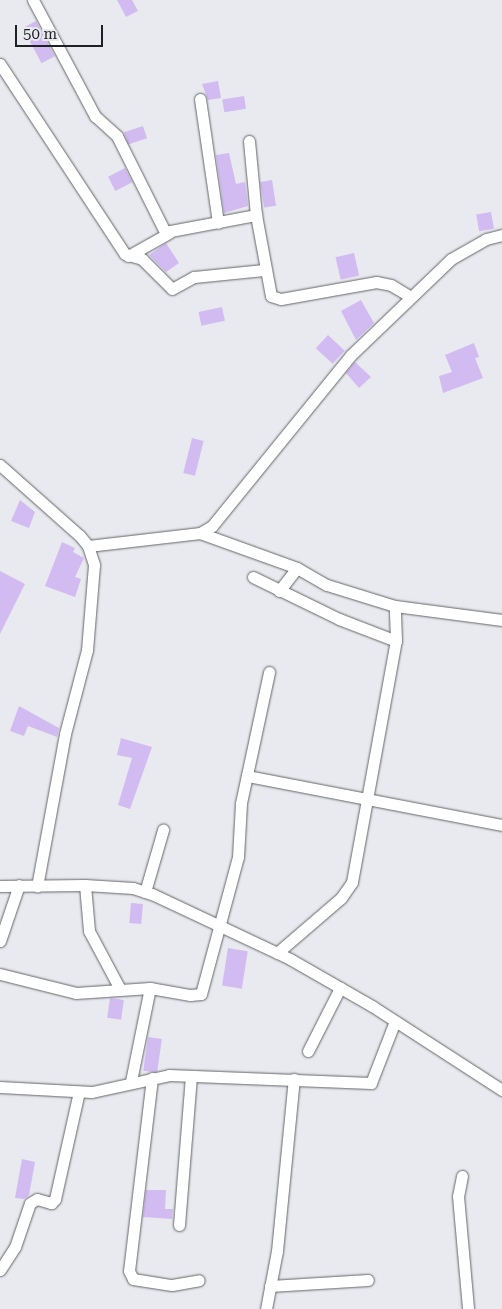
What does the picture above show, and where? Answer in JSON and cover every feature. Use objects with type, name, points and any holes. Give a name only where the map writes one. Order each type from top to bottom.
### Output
[{"type":"street","points":[[33,0],[94,116],[117,136],[163,227],[169,233]]},
{"type":"street","points":[[0,64],[123,252],[128,256],[142,259],[172,289],[194,277],[264,270]]},
{"type":"street","points":[[200,99],[218,223]]},
{"type":"street","points":[[249,141],[256,215],[269,293],[275,298],[376,282],[391,285],[411,297]]},
{"type":"street","points":[[128,256],[169,233],[256,215]]},
{"type":"street","points":[[200,533],[218,520],[351,355],[433,274],[466,249],[502,236]]},
{"type":"street","points":[[0,465],[88,546],[94,565],[87,650],[63,740],[37,886]]},
{"type":"street","points":[[88,546],[200,533],[297,568],[327,585],[395,606],[502,620]]},
{"type":"street","points":[[279,592],[297,568]]},
{"type":"street","points":[[253,577],[279,592],[396,641]]},
{"type":"street","points":[[277,953],[349,889],[396,641],[395,606]]},
{"type":"street","points":[[0,974],[76,992],[150,988],[201,994],[241,842],[241,803],[269,672]]},
{"type":"street","points":[[247,776],[367,797],[502,825]]},
{"type":"street","points":[[145,892],[163,830]]},
{"type":"street","points":[[0,941],[19,885]]},
{"type":"street","points":[[86,885],[89,931],[120,989]]},
{"type":"street","points":[[0,886],[86,885],[145,892],[277,953],[395,1021],[502,1090]]},
{"type":"street","points":[[131,1081],[150,988]]},
{"type":"street","points":[[308,1051],[340,988]]},
{"type":"street","points":[[0,1087],[79,1092],[102,1090],[131,1081],[152,1078],[191,1076],[371,1083],[395,1021]]},
{"type":"street","points":[[179,1226],[191,1076]]},
{"type":"street","points":[[152,1078],[129,1271],[133,1278],[172,1285],[200,1280]]},
{"type":"street","points":[[266,1309],[277,1251],[294,1080]]},
{"type":"street","points":[[0,1270],[15,1247],[30,1203],[37,1200],[52,1203],[55,1200],[79,1092]]},
{"type":"street","points":[[462,1176],[458,1196],[468,1309]]},
{"type":"street","points":[[270,1286],[368,1280]]},
{"type":"building","points":[[117,0],[132,0],[138,11],[126,17]]},
{"type":"building","points":[[36,21],[55,56],[42,63],[23,28]]},
{"type":"building","points":[[218,81],[221,98],[208,100],[202,84]]},
{"type":"building","points":[[244,96],[246,109],[224,112],[222,99]]},
{"type":"building","points":[[143,126],[147,138],[128,145],[124,132]]},
{"type":"building","points":[[229,153],[236,184],[245,182],[248,206],[224,213],[216,155]]},
{"type":"building","points":[[125,168],[132,182],[115,191],[108,177]]},
{"type":"building","points":[[272,180],[276,206],[264,208],[260,182]]},
{"type":"building","points":[[491,212],[494,229],[479,231],[476,215]]},
{"type":"building","points":[[166,243],[179,263],[166,272],[149,255]]},
{"type":"building","points":[[354,253],[359,275],[341,280],[335,257]]},
{"type":"building","points":[[361,300],[374,323],[356,340],[341,311]]},
{"type":"building","points":[[222,307],[225,321],[201,326],[199,312]]},
{"type":"building","points":[[328,335],[345,351],[333,364],[316,348]]},
{"type":"building","points":[[474,343],[479,357],[475,358],[483,378],[443,393],[439,376],[452,372],[445,355]]},
{"type":"building","points":[[355,362],[371,377],[359,388],[346,373]]},
{"type":"building","points":[[192,438],[204,441],[195,476],[183,473]]},
{"type":"building","points":[[20,500],[35,512],[29,528],[11,521]]},
{"type":"building","points":[[62,542],[75,548],[73,552],[84,558],[75,577],[81,579],[75,597],[45,586]]},
{"type":"building","points":[[0,571],[25,584],[0,634]]},
{"type":"building","points":[[19,706],[59,728],[57,737],[28,726],[24,736],[10,731]]},
{"type":"building","points":[[121,738],[152,747],[130,809],[118,805],[132,758],[117,755]]},
{"type":"building","points":[[131,903],[143,904],[141,924],[129,923]]},
{"type":"building","points":[[228,948],[248,951],[242,989],[222,986]]},
{"type":"building","points":[[110,998],[124,1000],[121,1020],[107,1018]]},
{"type":"building","points":[[148,1037],[162,1039],[157,1073],[143,1071]]},
{"type":"building","points":[[22,1159],[35,1162],[29,1195],[24,1199],[15,1198]]},
{"type":"building","points":[[146,1190],[166,1190],[165,1209],[173,1209],[172,1219],[143,1217]]}]
